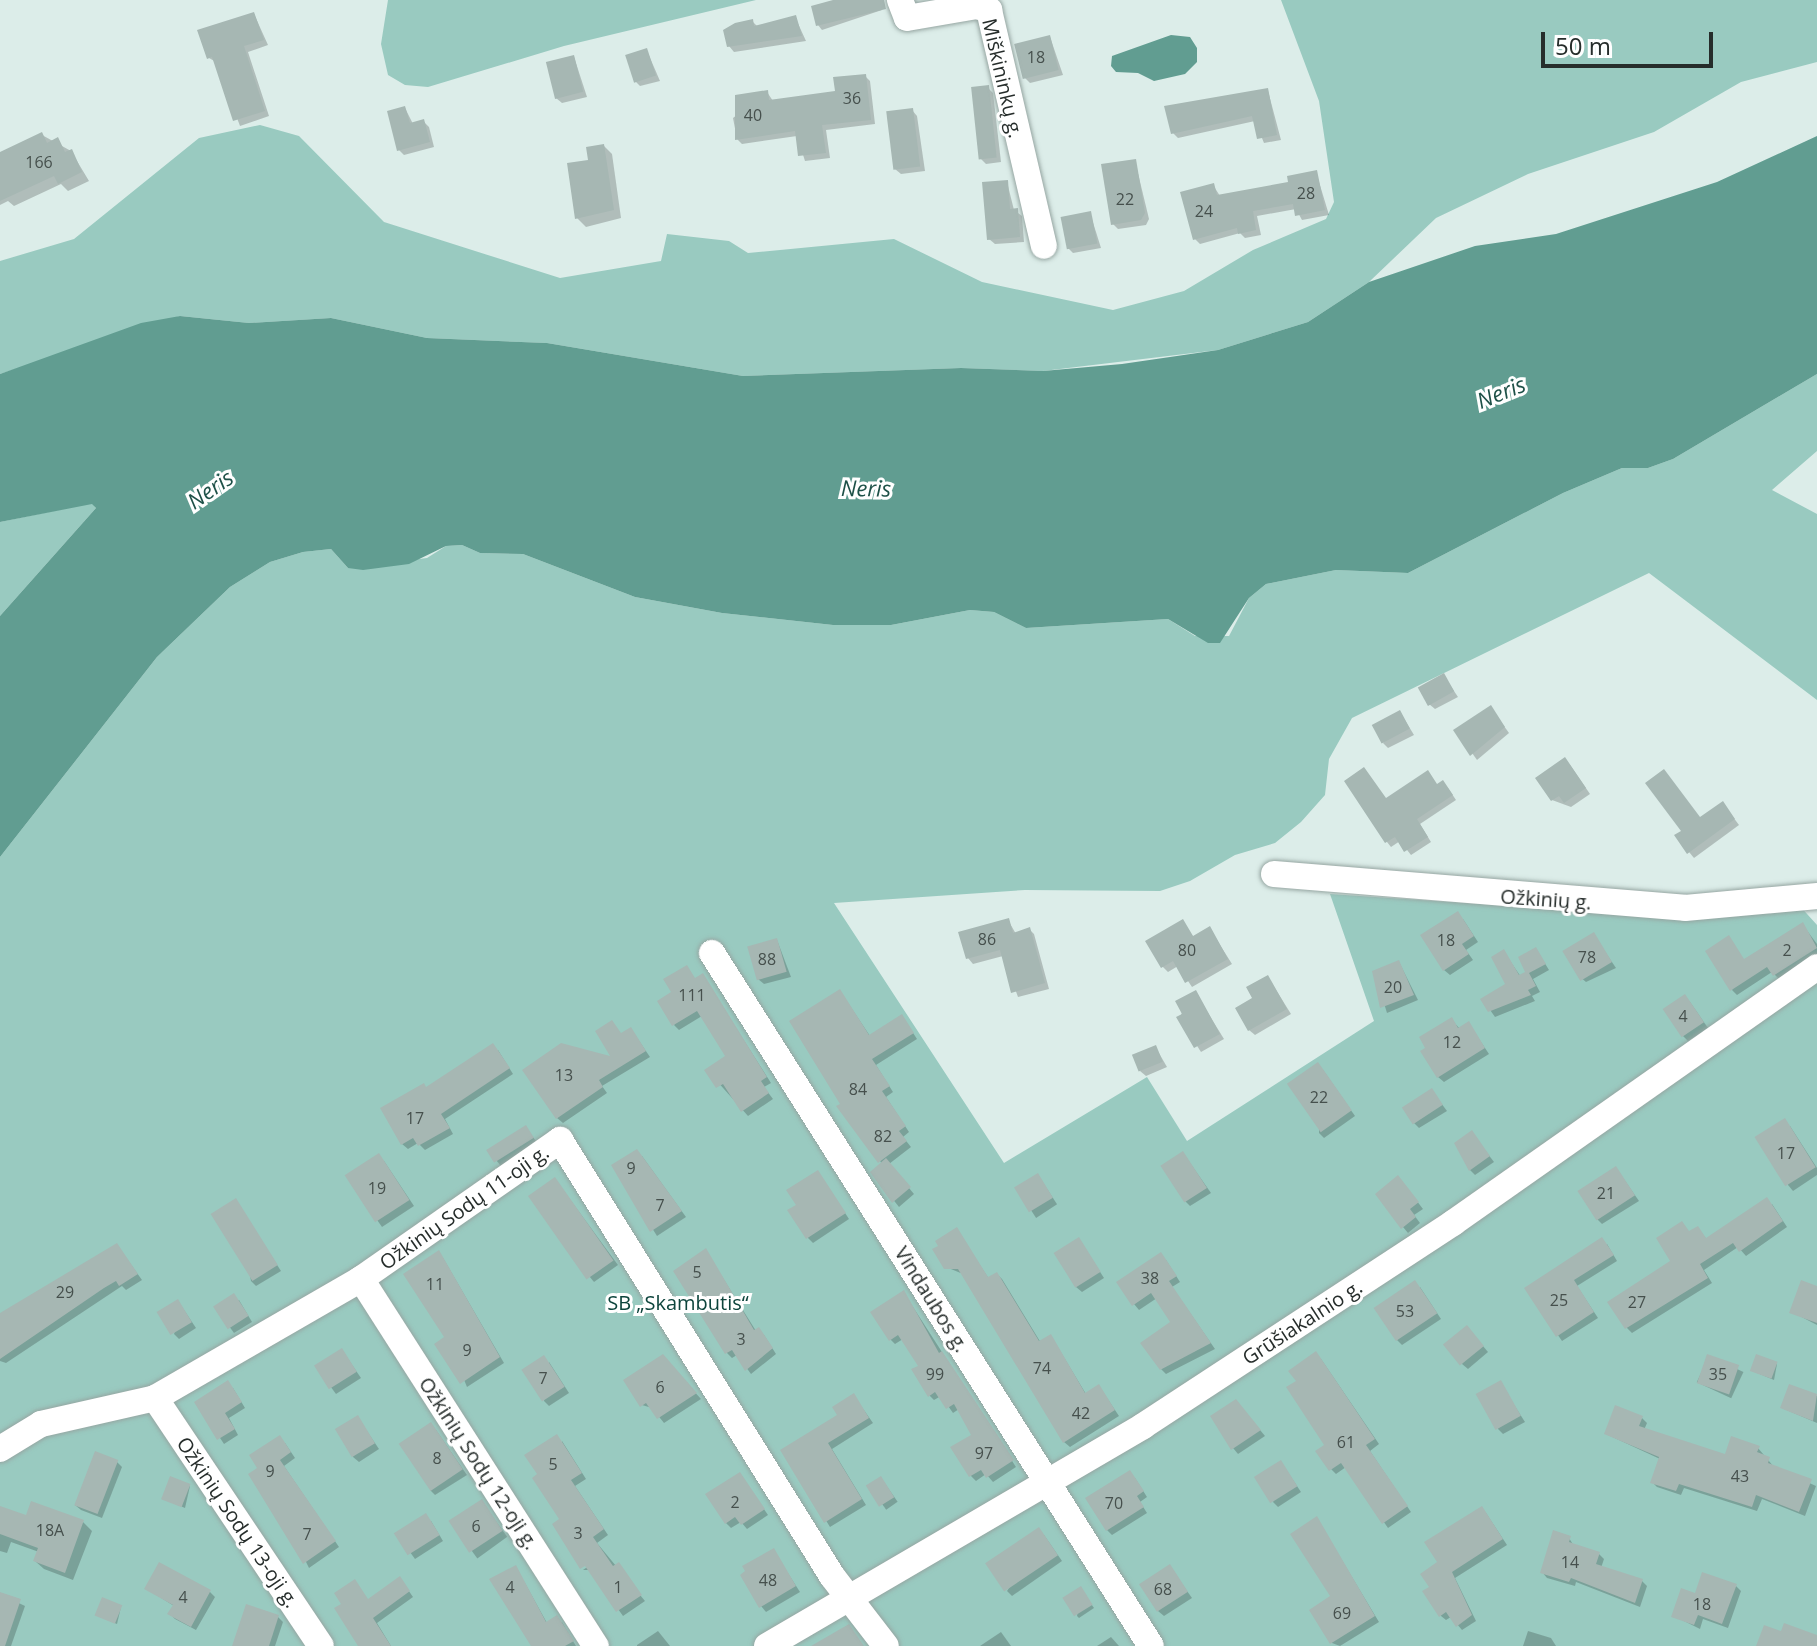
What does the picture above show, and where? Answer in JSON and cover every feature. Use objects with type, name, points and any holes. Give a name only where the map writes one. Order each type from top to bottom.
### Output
[{"type":"street","name":"Miškininkų g.","points":[[900,0],[907,18],[977,6],[989,10],[1044,246]]},
{"type":"street","name":"Ožkinių g.","points":[[1274,874],[1685,908],[1817,896]]},
{"type":"street","name":"Vindaubos g.","points":[[712,953],[1151,1646]]},
{"type":"street","name":"Grūšiakalnio g.","points":[[767,1646],[848,1596],[1050,1484],[1453,1223],[1817,967]]},
{"type":"street","name":"Ožkinių Sodų 11-oji g.","points":[[0,1449],[41,1424],[155,1398],[361,1279],[560,1140],[848,1596],[886,1646]]},
{"type":"street","name":"Ožkinių Sodų 12-oji g.","points":[[361,1279],[596,1646]]},
{"type":"street","name":"Ožkinių Sodų 13-oji g.","points":[[155,1398],[321,1646]]},
{"type":"green space","points":[[388,0],[756,0],[564,46],[428,87],[405,85],[388,75],[381,44]]},
{"type":"green space","points":[[1281,0],[1817,0],[1817,62],[1741,82],[1654,132],[1528,174],[1436,218],[1369,282],[1308,322],[1218,350],[1043,371],[961,368],[743,376],[547,343],[427,338],[331,318],[249,323],[180,316],[0,374],[0,261],[74,239],[199,138],[260,125],[299,136],[384,222],[560,278],[661,261],[667,234],[729,241],[748,253],[894,239],[982,282],[1113,310],[1184,291],[1253,250],[1326,219],[1334,202],[1319,101]]},
{"type":"green space","name":"SB „Skambutis“","points":[[1817,374],[1817,451],[1772,490],[1817,514],[1817,700],[1649,573],[1352,718],[1329,759],[1325,795],[1301,822],[1275,843],[1235,855],[1190,881],[1160,891],[1025,890],[834,903],[1004,1163],[1147,1077],[1187,1141],[1374,1021],[1330,894],[1674,917],[1798,904],[1817,925],[1817,1646],[0,1646],[0,857],[157,657],[230,587],[270,562],[303,552],[331,549],[348,568],[427,558],[446,546],[462,545],[480,553],[523,554],[635,597],[722,613],[833,625],[891,625],[970,610],[994,612],[1026,628],[1168,619],[1195,636],[1229,636],[1249,598],[1266,584],[1336,570],[1408,573],[1563,493],[1622,468],[1648,468],[1673,459]]},
{"type":"green space","points":[[92,503],[96,508],[0,616],[0,522]]},
{"type":"water","points":[[1171,35],[1190,37],[1197,48],[1197,62],[1185,74],[1154,81],[1138,73],[1116,72],[1111,66],[1112,56]]},
{"type":"water","name":"Neris","points":[[1817,136],[1817,374],[1673,459],[1648,468],[1622,468],[1563,493],[1408,573],[1336,570],[1266,584],[1249,598],[1220,643],[1208,643],[1168,619],[1026,628],[994,612],[970,610],[891,625],[833,625],[722,613],[635,597],[523,554],[480,553],[462,545],[446,546],[409,564],[363,570],[348,568],[331,549],[303,552],[270,562],[230,587],[157,657],[0,857],[0,616],[96,508],[92,504],[0,522],[0,374],[141,323],[180,316],[249,323],[331,318],[427,338],[547,343],[743,376],[961,368],[1043,371],[1122,364],[1218,350],[1308,322],[1369,282],[1475,246],[1556,234],[1717,182]]},
{"type":"building","points":[[833,0],[884,0],[886,9],[816,26],[811,6]]},
{"type":"building","points":[[254,12],[264,40],[244,46],[265,111],[233,121],[212,57],[207,59],[197,30]]},
{"type":"building","points":[[796,15],[802,36],[727,47],[723,30],[735,23],[753,19],[754,26]]},
{"type":"building","points":[[1050,35],[1059,70],[1023,79],[1014,44]]},
{"type":"building","points":[[647,48],[656,76],[634,83],[625,55]]},
{"type":"building","points":[[574,55],[583,92],[555,99],[546,62]]},
{"type":"building","points":[[866,74],[871,120],[822,125],[826,153],[798,156],[795,131],[735,140],[735,95],[768,90],[769,100],[835,91],[833,77]]},
{"type":"building","points":[[989,85],[997,158],[979,159],[971,87]]},
{"type":"building","points":[[1268,88],[1277,135],[1257,139],[1252,116],[1171,134],[1164,106]]},
{"type":"building","points":[[405,106],[410,123],[424,119],[430,142],[397,151],[387,111]]},
{"type":"building","points":[[913,108],[920,167],[893,170],[886,111]]},
{"type":"building","points":[[42,132],[47,143],[58,137],[65,152],[72,149],[82,172],[58,184],[54,176],[0,201],[0,152]]},
{"type":"building","points":[[604,144],[614,210],[575,219],[567,163],[588,160],[586,147]]},
{"type":"building","points":[[1136,159],[1145,213],[1141,220],[1111,225],[1101,164]]},
{"type":"building","points":[[1317,170],[1325,210],[1295,216],[1293,204],[1253,211],[1256,230],[1238,234],[1237,228],[1193,240],[1180,192],[1214,183],[1217,195],[1288,182],[1287,176]]},
{"type":"building","points":[[1008,180],[1010,209],[1018,208],[1020,237],[987,240],[982,182]]},
{"type":"building","points":[[1091,211],[1097,243],[1067,249],[1061,217]]},
{"type":"building","points":[[1444,673],[1454,691],[1428,706],[1418,688]]},
{"type":"building","points":[[1491,705],[1505,727],[1470,756],[1453,730]]},
{"type":"building","points":[[1400,710],[1410,729],[1382,744],[1372,725]]},
{"type":"building","points":[[1565,757],[1586,788],[1564,803],[1559,796],[1551,801],[1535,778]]},
{"type":"building","points":[[1364,767],[1386,798],[1428,770],[1437,784],[1443,780],[1453,795],[1417,819],[1428,837],[1404,852],[1395,837],[1385,843],[1344,781]]},
{"type":"building","points":[[1664,769],[1700,817],[1723,801],[1735,819],[1687,854],[1674,835],[1681,831],[1645,783]]},
{"type":"building","points":[[1458,911],[1474,936],[1462,944],[1469,954],[1443,971],[1420,935]]},
{"type":"building","points":[[1009,918],[1013,933],[1030,927],[1045,983],[1011,993],[1000,950],[966,959],[958,932]]},
{"type":"building","points":[[1183,919],[1193,936],[1210,926],[1228,959],[1185,983],[1173,961],[1161,968],[1145,941]]},
{"type":"building","points":[[1803,922],[1817,948],[1773,976],[1767,967],[1730,991],[1705,951],[1729,935],[1744,959]]},
{"type":"building","points":[[1594,932],[1612,962],[1580,981],[1562,951]]},
{"type":"building","points":[[777,938],[787,972],[757,980],[747,947]]},
{"type":"building","points":[[1536,947],[1546,964],[1529,973],[1536,986],[1528,990],[1531,995],[1488,1012],[1480,999],[1505,984],[1491,957],[1504,949],[1519,975],[1525,972],[1518,957]]},
{"type":"building","points":[[1399,960],[1414,995],[1380,1008],[1372,971]]},
{"type":"building","points":[[687,965],[695,978],[703,973],[767,1077],[761,1081],[769,1093],[741,1112],[723,1084],[716,1088],[704,1070],[725,1056],[697,1011],[672,1026],[657,1001],[671,992],[663,979]]},
{"type":"building","points":[[1268,975],[1287,1009],[1248,1031],[1235,1008],[1252,998],[1246,987]]},
{"type":"building","points":[[840,989],[869,1035],[902,1014],[914,1033],[872,1059],[890,1086],[882,1091],[906,1126],[899,1131],[907,1141],[878,1163],[836,1106],[840,1104],[789,1021]]},
{"type":"building","points":[[1196,990],[1220,1034],[1194,1048],[1176,1017],[1182,1014],[1175,1001]]},
{"type":"building","points":[[1685,994],[1704,1022],[1682,1037],[1663,1009]]},
{"type":"building","points":[[1452,1017],[1458,1028],[1469,1021],[1485,1048],[1437,1078],[1420,1051],[1425,1048],[1419,1037]]},
{"type":"building","points":[[612,1020],[621,1033],[631,1027],[646,1051],[599,1080],[603,1087],[556,1119],[522,1070],[561,1043],[610,1056],[595,1031]]},
{"type":"building","points":[[493,1043],[510,1068],[441,1114],[450,1128],[418,1146],[413,1138],[401,1145],[380,1108],[424,1083],[426,1087]]},
{"type":"building","points":[[1156,1045],[1163,1062],[1139,1071],[1132,1055]]},
{"type":"building","points":[[1318,1062],[1352,1110],[1321,1132],[1287,1084]]},
{"type":"building","points":[[1432,1088],[1443,1105],[1413,1124],[1402,1108]]},
{"type":"building","points":[[1785,1118],[1816,1167],[1785,1186],[1754,1137]]},
{"type":"building","points":[[526,1125],[534,1138],[494,1163],[486,1150]]},
{"type":"building","points":[[1472,1130],[1490,1156],[1469,1171],[1454,1143]]},
{"type":"building","points":[[637,1149],[682,1211],[650,1232],[611,1165]]},
{"type":"building","points":[[1183,1151],[1207,1188],[1184,1203],[1160,1166]]},
{"type":"building","points":[[379,1153],[409,1200],[375,1222],[345,1175]]},
{"type":"building","points":[[886,1158],[911,1187],[892,1203],[870,1172]]},
{"type":"building","points":[[1616,1166],[1635,1195],[1596,1220],[1577,1191]]},
{"type":"building","points":[[818,1170],[846,1213],[806,1239],[787,1210],[796,1205],[786,1190]]},
{"type":"building","points":[[1038,1173],[1053,1198],[1029,1212],[1014,1187]]},
{"type":"building","points":[[1398,1175],[1419,1202],[1410,1209],[1416,1217],[1401,1229],[1375,1194]]},
{"type":"building","points":[[555,1177],[614,1261],[586,1279],[528,1196]]},
{"type":"building","points":[[1767,1197],[1783,1221],[1739,1252],[1733,1243],[1700,1264],[1708,1278],[1625,1329],[1607,1302],[1670,1261],[1656,1238],[1682,1221],[1689,1231],[1698,1226],[1706,1238]]},
{"type":"building","points":[[236,1198],[278,1265],[252,1281],[211,1214]]},
{"type":"building","points":[[957,1227],[988,1277],[997,1272],[1039,1341],[1051,1334],[1085,1393],[1099,1384],[1115,1410],[1063,1443],[958,1269],[944,1269],[932,1249],[938,1246],[935,1241]]},
{"type":"building","points":[[1079,1237],[1101,1272],[1075,1288],[1054,1253]]},
{"type":"building","points":[[1602,1237],[1614,1255],[1574,1280],[1594,1312],[1556,1337],[1524,1288]]},
{"type":"building","points":[[117,1243],[138,1274],[119,1286],[116,1281],[104,1288],[0,1359],[0,1313]]},
{"type":"building","points":[[706,1248],[754,1330],[759,1327],[773,1348],[745,1371],[732,1350],[725,1354],[673,1271]]},
{"type":"building","points":[[439,1250],[500,1357],[460,1384],[434,1344],[444,1337],[403,1274]]},
{"type":"building","points":[[1161,1252],[1177,1276],[1169,1281],[1211,1343],[1160,1370],[1140,1343],[1170,1322],[1151,1293],[1132,1306],[1116,1282]]},
{"type":"building","points":[[1415,1280],[1437,1313],[1396,1341],[1374,1308]]},
{"type":"building","points":[[1801,1280],[1817,1286],[1817,1323],[1789,1313]]},
{"type":"building","points":[[904,1290],[939,1353],[942,1351],[1014,1460],[986,1478],[981,1470],[969,1477],[950,1447],[971,1435],[954,1404],[946,1409],[935,1392],[928,1397],[911,1369],[918,1366],[898,1335],[889,1341],[870,1312]]},
{"type":"building","points":[[234,1293],[249,1316],[228,1329],[213,1307]]},
{"type":"building","points":[[178,1299],[192,1322],[170,1335],[157,1312]]},
{"type":"building","points":[[1467,1325],[1484,1346],[1460,1365],[1443,1345]]},
{"type":"building","points":[[342,1348],[357,1372],[329,1389],[314,1365]]},
{"type":"building","points":[[1316,1351],[1375,1439],[1366,1445],[1408,1506],[1382,1524],[1341,1463],[1329,1471],[1315,1451],[1324,1445],[1286,1387],[1296,1381],[1288,1371]]},
{"type":"building","points":[[663,1354],[697,1393],[657,1419],[646,1403],[640,1407],[623,1380]]},
{"type":"building","points":[[1707,1354],[1739,1365],[1729,1394],[1697,1383]]},
{"type":"building","points":[[1756,1354],[1778,1362],[1771,1379],[1750,1371]]},
{"type":"building","points":[[544,1355],[565,1387],[542,1402],[521,1370]]},
{"type":"building","points":[[228,1380],[242,1402],[225,1413],[235,1429],[217,1440],[194,1402]]},
{"type":"building","points":[[1501,1380],[1521,1416],[1496,1430],[1476,1394]]},
{"type":"building","points":[[1789,1384],[1817,1394],[1813,1421],[1780,1408]]},
{"type":"building","points":[[854,1393],[869,1418],[828,1443],[862,1499],[824,1523],[780,1450],[837,1415],[832,1407]]},
{"type":"building","points":[[1236,1399],[1261,1430],[1231,1450],[1210,1416]]},
{"type":"building","points":[[1615,1405],[1643,1416],[1639,1426],[1725,1454],[1731,1436],[1760,1446],[1757,1452],[1770,1457],[1768,1463],[1812,1479],[1799,1512],[1756,1495],[1752,1507],[1679,1484],[1676,1491],[1650,1483],[1659,1457],[1604,1434]]},
{"type":"building","points":[[358,1415],[375,1443],[352,1457],[335,1429]]},
{"type":"building","points":[[431,1422],[463,1469],[431,1491],[399,1444]]},
{"type":"building","points":[[557,1434],[582,1473],[571,1480],[604,1529],[593,1537],[613,1566],[619,1562],[642,1595],[616,1612],[585,1566],[580,1569],[552,1524],[559,1519],[532,1478],[537,1474],[524,1455]]},
{"type":"building","points":[[280,1435],[291,1452],[280,1460],[336,1541],[303,1564],[248,1474],[257,1468],[249,1455]]},
{"type":"building","points":[[95,1451],[118,1460],[98,1514],[74,1505]]},
{"type":"building","points":[[1281,1460],[1297,1486],[1270,1503],[1254,1477]]},
{"type":"building","points":[[1130,1470],[1144,1491],[1137,1496],[1144,1507],[1106,1531],[1085,1498]]},
{"type":"building","points":[[740,1472],[765,1509],[741,1525],[735,1517],[725,1524],[705,1494]]},
{"type":"building","points":[[170,1476],[191,1484],[182,1507],[161,1499]]},
{"type":"building","points":[[881,1476],[894,1497],[879,1507],[866,1486]]},
{"type":"building","points":[[482,1499],[503,1531],[469,1553],[448,1521]]},
{"type":"building","points":[[31,1501],[84,1520],[65,1573],[33,1561],[38,1548],[0,1534],[0,1506],[26,1515]]},
{"type":"building","points":[[1482,1506],[1503,1539],[1452,1572],[1472,1615],[1456,1627],[1446,1612],[1439,1617],[1422,1591],[1429,1587],[1420,1574],[1437,1562],[1424,1542]]},
{"type":"building","points":[[426,1513],[440,1535],[408,1555],[394,1533]]},
{"type":"building","points":[[1317,1516],[1375,1616],[1330,1644],[1309,1610],[1330,1596],[1290,1534]]},
{"type":"building","points":[[1039,1527],[1058,1555],[1004,1592],[985,1563]]},
{"type":"building","points":[[1553,1530],[1571,1536],[1569,1542],[1600,1552],[1596,1564],[1643,1579],[1635,1603],[1571,1578],[1569,1582],[1540,1573]]},
{"type":"building","points":[[774,1548],[796,1586],[759,1608],[740,1575],[745,1571],[742,1566]]},
{"type":"building","points":[[159,1562],[211,1590],[191,1627],[167,1614],[173,1605],[144,1589]]},
{"type":"building","points":[[1170,1564],[1188,1592],[1157,1612],[1139,1584]]},
{"type":"building","points":[[516,1565],[546,1622],[557,1615],[574,1641],[565,1646],[531,1646],[489,1579]]},
{"type":"building","points":[[1702,1572],[1737,1584],[1722,1624],[1698,1615],[1694,1625],[1671,1617],[1681,1588],[1695,1593]]},
{"type":"building","points":[[400,1576],[410,1591],[373,1618],[391,1646],[358,1646],[334,1608],[341,1604],[334,1593],[355,1579],[368,1599]]},
{"type":"building","points":[[1081,1586],[1093,1605],[1074,1616],[1062,1598]]},
{"type":"building","points":[[0,1592],[21,1599],[5,1646],[0,1646]]},
{"type":"building","points":[[102,1597],[122,1605],[115,1624],[95,1616]]},
{"type":"building","points":[[246,1604],[279,1615],[269,1646],[232,1646]]},
{"type":"building","points":[[1784,1623],[1817,1635],[1817,1646],[1756,1646],[1764,1625],[1781,1631]]},
{"type":"building","points":[[849,1624],[864,1646],[811,1646]]}]
